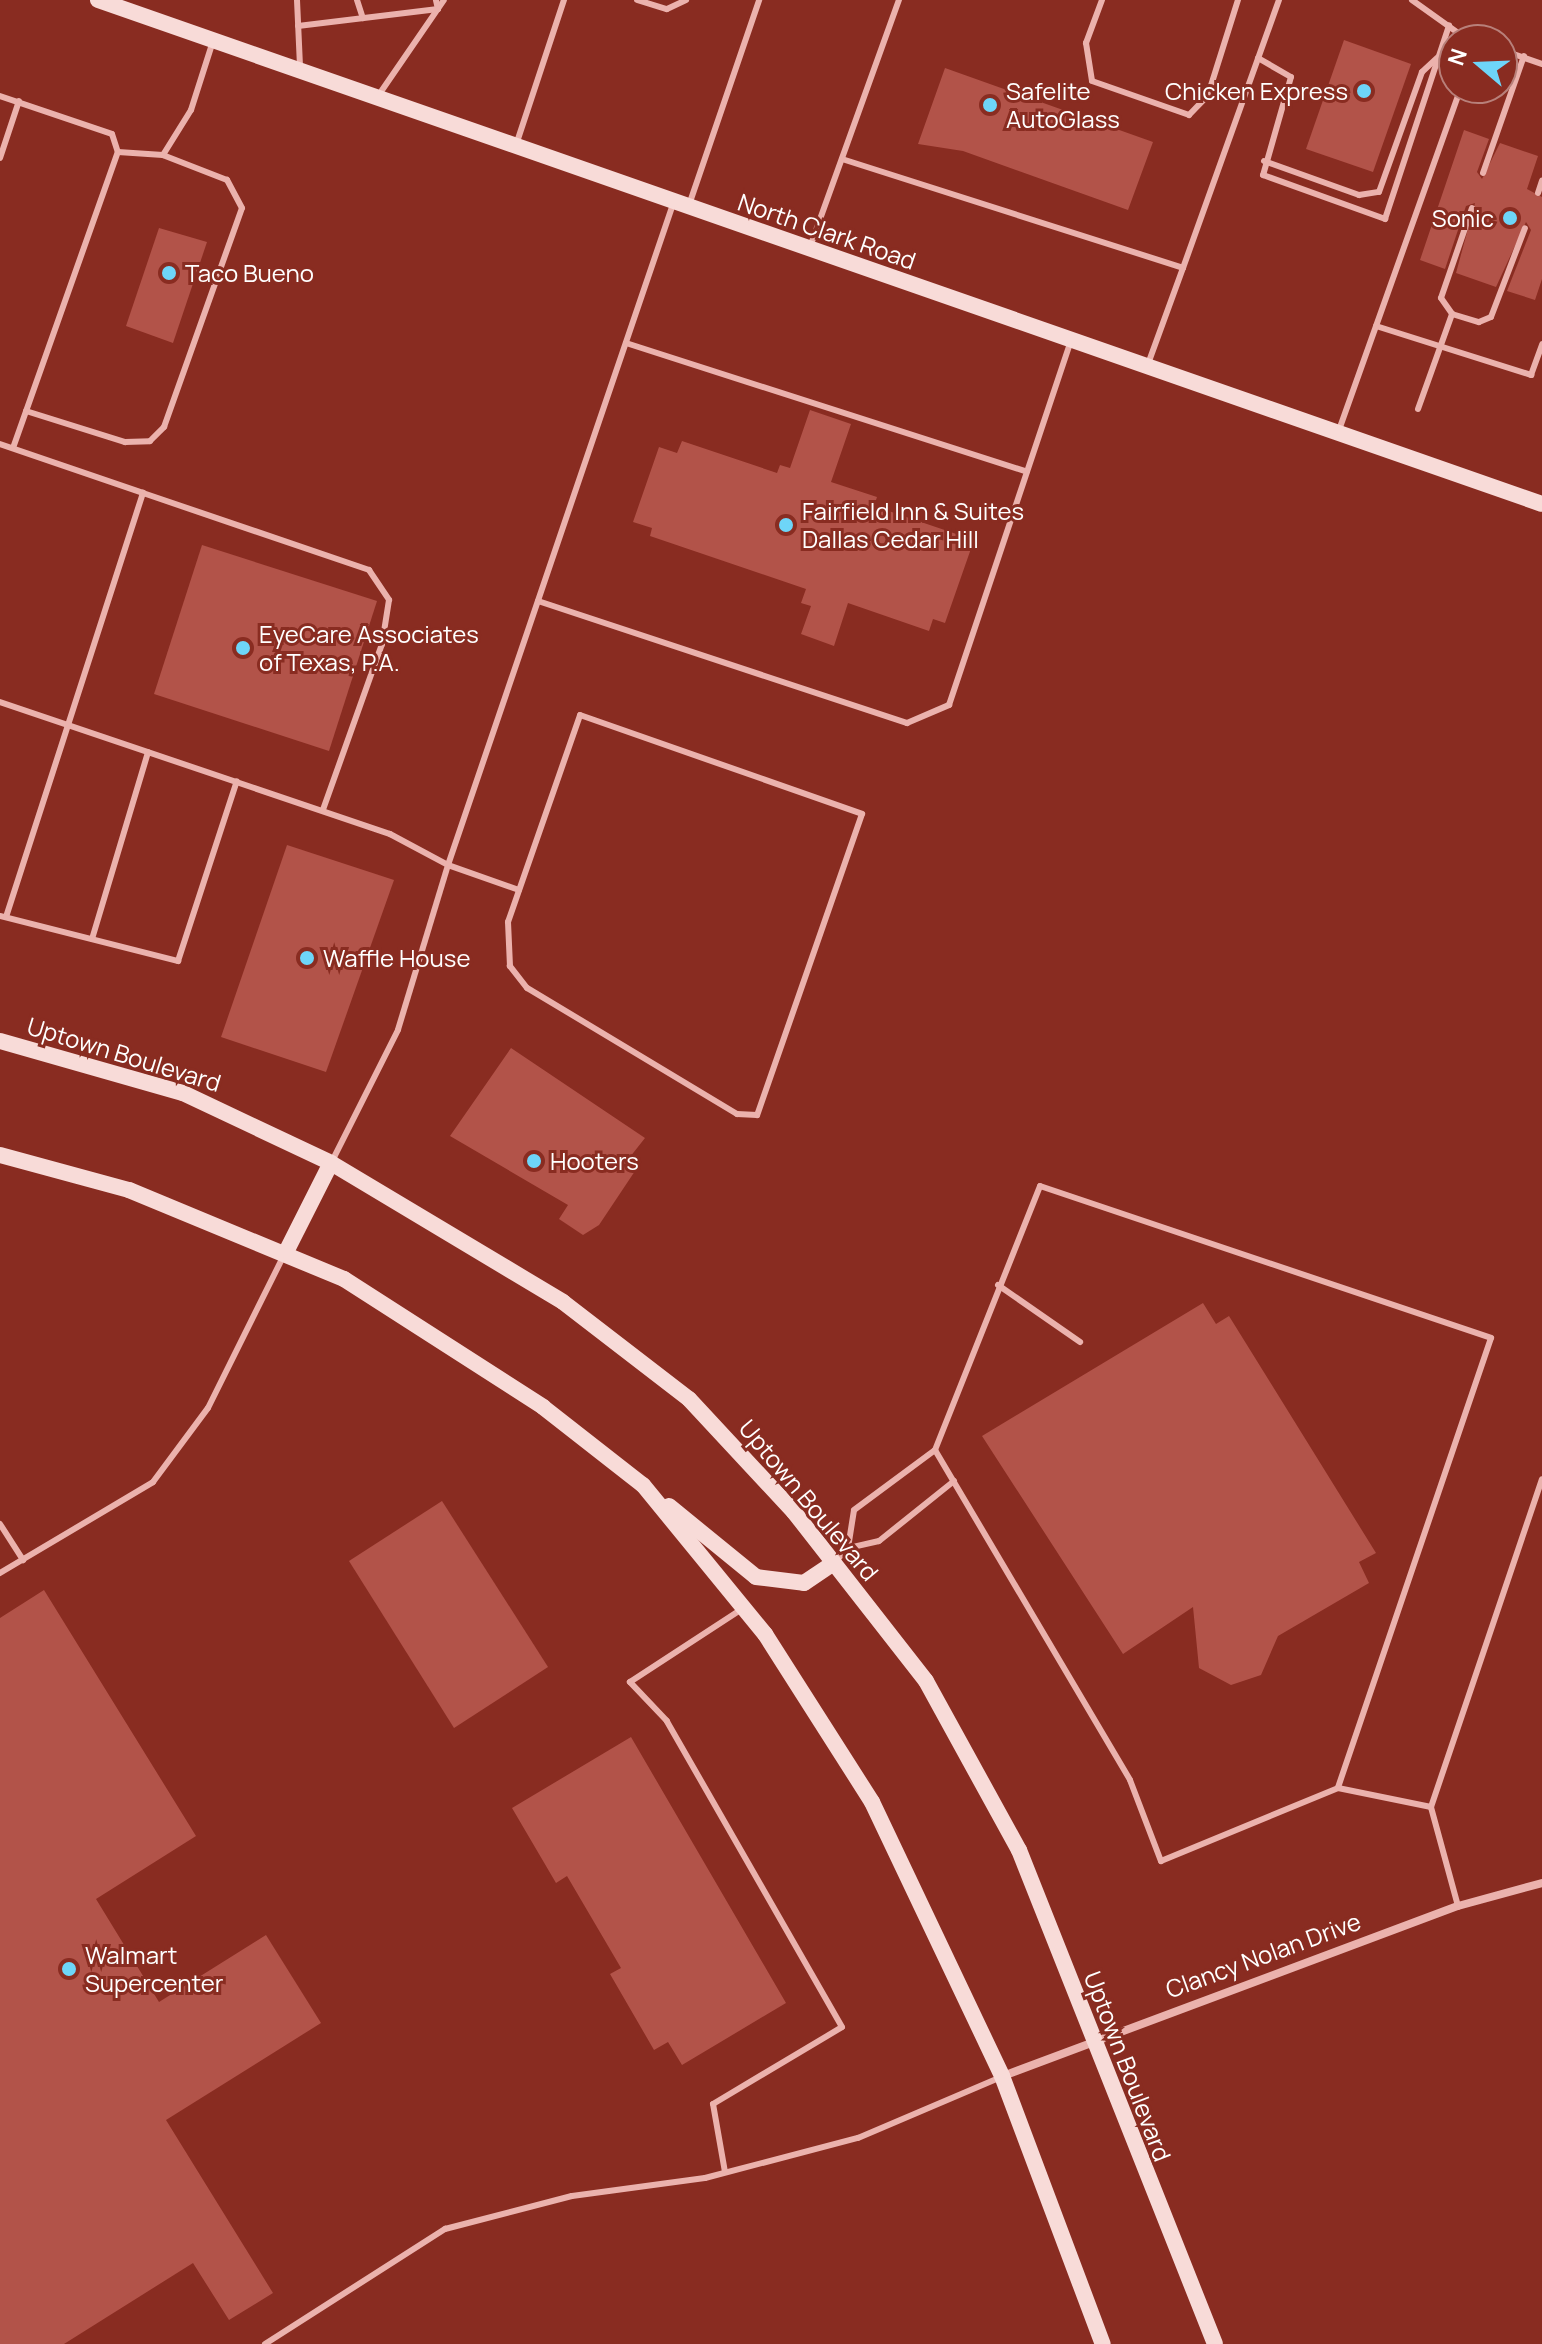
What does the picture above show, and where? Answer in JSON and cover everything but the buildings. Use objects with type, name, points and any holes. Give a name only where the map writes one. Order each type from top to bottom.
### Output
[{"type":"street","name":"North Clark Road","points":[[98,0],[212,44],[1542,504]]},
{"type":"street","name":"Uptown Boulevard","points":[[0,1041],[183,1093],[331,1163],[563,1302],[689,1399],[834,1563],[926,1681],[1019,1850],[1090,2039],[1215,2344]]},
{"type":"street","points":[[0,1155],[129,1190],[287,1250],[433,1333],[643,1485],[756,1577],[804,1583],[834,1563]]},
{"type":"street","points":[[287,1250],[331,1163]]},
{"type":"street","points":[[643,1485],[744,1608],[872,1802],[1002,2076],[1103,2344]]},
{"type":"street","name":"Clancy Nolan Drive","points":[[1002,2076],[1090,2039],[1458,1906],[1542,1883]]},
{"type":"lane","points":[[297,0],[300,74]]},
{"type":"lane","points":[[357,0],[363,18]]},
{"type":"lane","points":[[436,0],[438,9]]},
{"type":"lane","points":[[374,100],[444,0]]},
{"type":"lane","points":[[515,149],[564,0]]},
{"type":"lane","points":[[637,0],[667,9],[686,0]]},
{"type":"lane","points":[[331,1163],[398,1030],[448,865],[626,343],[759,0]]},
{"type":"lane","points":[[809,250],[899,0]]},
{"type":"lane","points":[[1102,0],[1086,43],[1092,81],[1189,115],[1208,95],[1238,0]]},
{"type":"lane","points":[[1147,368],[1279,0]]},
{"type":"lane","points":[[1412,0],[1448,24]]},
{"type":"lane","points":[[298,26],[438,9]]},
{"type":"lane","points":[[163,155],[191,110],[212,44]]},
{"type":"lane","points":[[1518,54],[1542,64]]},
{"type":"lane","points":[[1483,173],[1524,56]]},
{"type":"lane","points":[[1258,58],[1291,77],[1264,161],[1263,175],[1385,219],[1438,60]]},
{"type":"lane","points":[[1264,161],[1359,195],[1379,192],[1422,72],[1438,58]]},
{"type":"lane","points":[[0,96],[112,134],[118,152],[13,448]]},
{"type":"lane","points":[[0,158],[19,101]]},
{"type":"lane","points":[[1337,434],[1455,104]]},
{"type":"lane","points":[[26,411],[125,442],[150,441],[164,427],[242,208],[227,180],[163,155],[118,152]]},
{"type":"lane","points":[[842,159],[1183,268]]},
{"type":"lane","points":[[1538,193],[1542,181]]},
{"type":"lane","points":[[1472,208],[1441,298],[1452,314],[1479,322],[1491,317],[1525,228]]},
{"type":"lane","points":[[1418,409],[1452,314]]},
{"type":"lane","points":[[1376,326],[1531,375],[1542,344]]},
{"type":"lane","points":[[538,601],[907,723],[949,705],[1071,341]]},
{"type":"lane","points":[[626,343],[1027,472]]},
{"type":"lane","points":[[0,444],[369,570],[389,600],[382,644],[323,810]]},
{"type":"lane","points":[[143,493],[3,916],[178,961],[237,781]]},
{"type":"lane","points":[[0,702],[323,810],[448,865],[519,890]]},
{"type":"lane","points":[[580,715],[862,814],[757,1115],[737,1114],[527,988],[510,966],[508,922],[519,890],[580,715]]},
{"type":"lane","points":[[92,939],[148,752]]},
{"type":"lane","points":[[834,1563],[848,1548],[854,1510],[935,1450],[998,1285],[1040,1186],[1491,1338],[1338,1788]]},
{"type":"lane","points":[[0,1573],[153,1482],[208,1408],[287,1250]]},
{"type":"lane","points":[[998,1285],[1080,1342]]},
{"type":"lane","points":[[935,1450],[1130,1780],[1161,1861],[1338,1788],[1431,1807]]},
{"type":"lane","points":[[1458,1906],[1431,1807],[1542,1479]]},
{"type":"lane","points":[[848,1548],[879,1541],[954,1481]]},
{"type":"lane","points":[[0,1524],[23,1560]]},
{"type":"lane","points":[[725,2172],[713,2104],[842,2027],[667,1721],[630,1682],[744,1608]]},
{"type":"lane","points":[[265,2344],[445,2229],[572,2196],[725,2172],[858,2138],[1002,2076]]},
{"type":"place","name":"Chicken Express","points":[[1364,91]]},
{"type":"place","name":"Safelite AutoGlass","points":[[990,105]]},
{"type":"place","name":"Sonic","points":[[1510,218]]},
{"type":"place","name":"Taco Bueno","points":[[169,273]]},
{"type":"place","name":"Fairfield Inn & Suites Dallas Cedar Hill","points":[[786,525]]},
{"type":"place","name":"EyeCare Associates of Texas, P.A.","points":[[243,648]]},
{"type":"place","name":"Waffle House","points":[[307,958]]},
{"type":"place","name":"Hooters","points":[[534,1161]]},
{"type":"place","name":"Walmart Supercenter","points":[[69,1969]]}]
